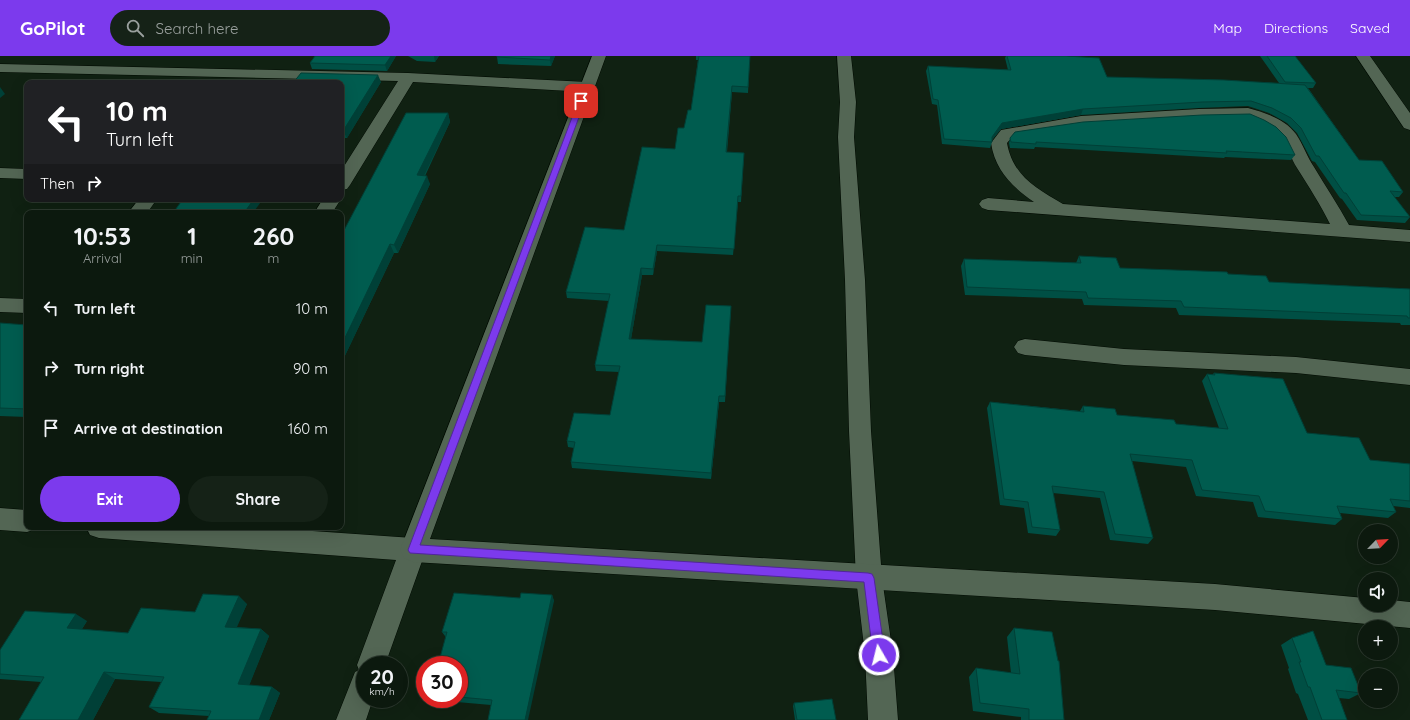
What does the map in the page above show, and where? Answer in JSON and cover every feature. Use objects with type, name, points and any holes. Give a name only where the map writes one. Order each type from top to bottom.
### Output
[{"type":"street","points":[[374,656],[599,56]]},
{"type":"street","points":[[844,56],[848,102],[846,136],[856,280],[860,431],[868,578],[879,655],[883,720]]},
{"type":"street","points":[[1364,56],[1410,125]]},
{"type":"street","points":[[0,68],[251,78],[408,77],[587,86]]},
{"type":"street","points":[[344,180],[408,77]]},
{"type":"street","points":[[1060,210],[1030,191],[1006,168],[999,153],[999,143],[1007,133],[1081,121],[1248,112],[1265,118],[1278,126],[1289,136],[1305,167],[1327,200],[1342,231]]},
{"type":"street","points":[[0,174],[24,174]]},
{"type":"street","points":[[139,210],[146,202]]},
{"type":"street","points":[[988,204],[1410,236]]},
{"type":"street","points":[[0,305],[24,306]]},
{"type":"street","points":[[1026,347],[1124,358],[1296,365],[1410,377]]},
{"type":"street","points":[[0,519],[24,521]]},
{"type":"street","points":[[158,530],[413,550],[868,578],[1215,597],[1410,615]]},
{"type":"street","points":[[351,720],[356,706]]},
{"type":"building","points":[[315,56],[391,56],[385,65],[310,63]]},
{"type":"building","points":[[497,56],[551,56],[550,60]]},
{"type":"building","points":[[699,56],[750,56],[748,87],[732,86],[726,152],[744,153],[741,196],[738,196],[734,249],[657,245],[653,269],[641,268],[629,339],[702,342],[706,305],[731,306],[725,396],[719,396],[711,473],[571,462],[575,442],[567,441],[574,413],[610,415],[620,366],[595,365],[610,294],[566,292],[585,227],[624,230],[642,147],[675,149],[678,128],[684,128],[688,110],[691,110]]},
{"type":"building","points":[[1007,56],[1066,56],[1099,58],[1107,77],[1224,80],[1305,85],[1359,160],[1382,161],[1403,192],[1390,191],[1410,217],[1361,215],[1319,156],[1316,156],[1301,128],[1291,118],[1272,108],[1251,101],[1202,102],[1083,109],[1002,123],[992,137],[992,142],[944,139],[938,100],[933,99],[928,66],[1011,70]]},
{"type":"building","points":[[1267,56],[1295,56],[1316,83],[1285,82]]},
{"type":"building","points":[[301,73],[378,75],[344,129],[344,80],[295,80]]},
{"type":"building","points":[[406,113],[448,113],[417,175],[427,176],[394,245],[390,244],[344,340],[344,230]]},
{"type":"building","points":[[1250,114],[1276,127],[1286,137],[1295,155],[1226,151],[1227,153],[1036,142],[1036,144],[1011,142],[1010,138],[1015,132],[1083,122],[1202,115]]},
{"type":"building","points":[[181,202],[252,202],[246,210],[175,210]]},
{"type":"building","points":[[1079,256],[1116,258],[1120,268],[1227,272],[1228,274],[1266,276],[1269,282],[1410,289],[1410,318],[1407,316],[1184,307],[1181,301],[1088,298],[1086,292],[967,287],[964,259],[1081,263]]},
{"type":"building","points":[[0,323],[24,325],[24,409],[0,408]]},
{"type":"building","points":[[1214,373],[1283,379],[1307,433],[1359,438],[1370,460],[1410,464],[1410,501],[1390,499],[1396,512],[1337,506],[1342,519],[1265,511],[1259,496],[1202,490],[1192,460],[1130,454],[1153,538],[1115,534],[1104,492],[1052,486],[1060,530],[1032,527],[1028,502],[1004,499],[990,402],[1084,412],[1083,406],[1115,409],[1117,415],[1174,420],[1176,424],[1228,429],[1207,374],[1215,375]]},
{"type":"building","points":[[454,593],[520,598],[521,593],[552,595],[525,720],[488,720],[492,700],[468,698],[468,656],[440,656],[447,632],[442,632]]},
{"type":"building","points":[[203,594],[239,596],[225,627],[261,629],[238,684],[272,687],[259,720],[207,720],[211,711],[149,707],[164,677],[104,672],[78,720],[19,720],[44,677],[0,674],[0,650],[25,611],[76,614],[67,628],[128,633],[141,608],[195,612]]},
{"type":"building","points":[[1014,628],[1052,632],[1059,661],[1064,720],[1029,720],[1029,709],[980,703],[976,668],[1020,674]]},
{"type":"building","points":[[1313,631],[1326,665],[1351,668],[1358,686],[1358,693],[1336,690],[1347,720],[1322,720],[1310,687],[1308,687],[1292,638]]},
{"type":"building","points":[[832,699],[836,720],[797,720],[794,703]]},
{"type":"route","points":[[581,101],[413,550],[868,578],[879,655]]}]
